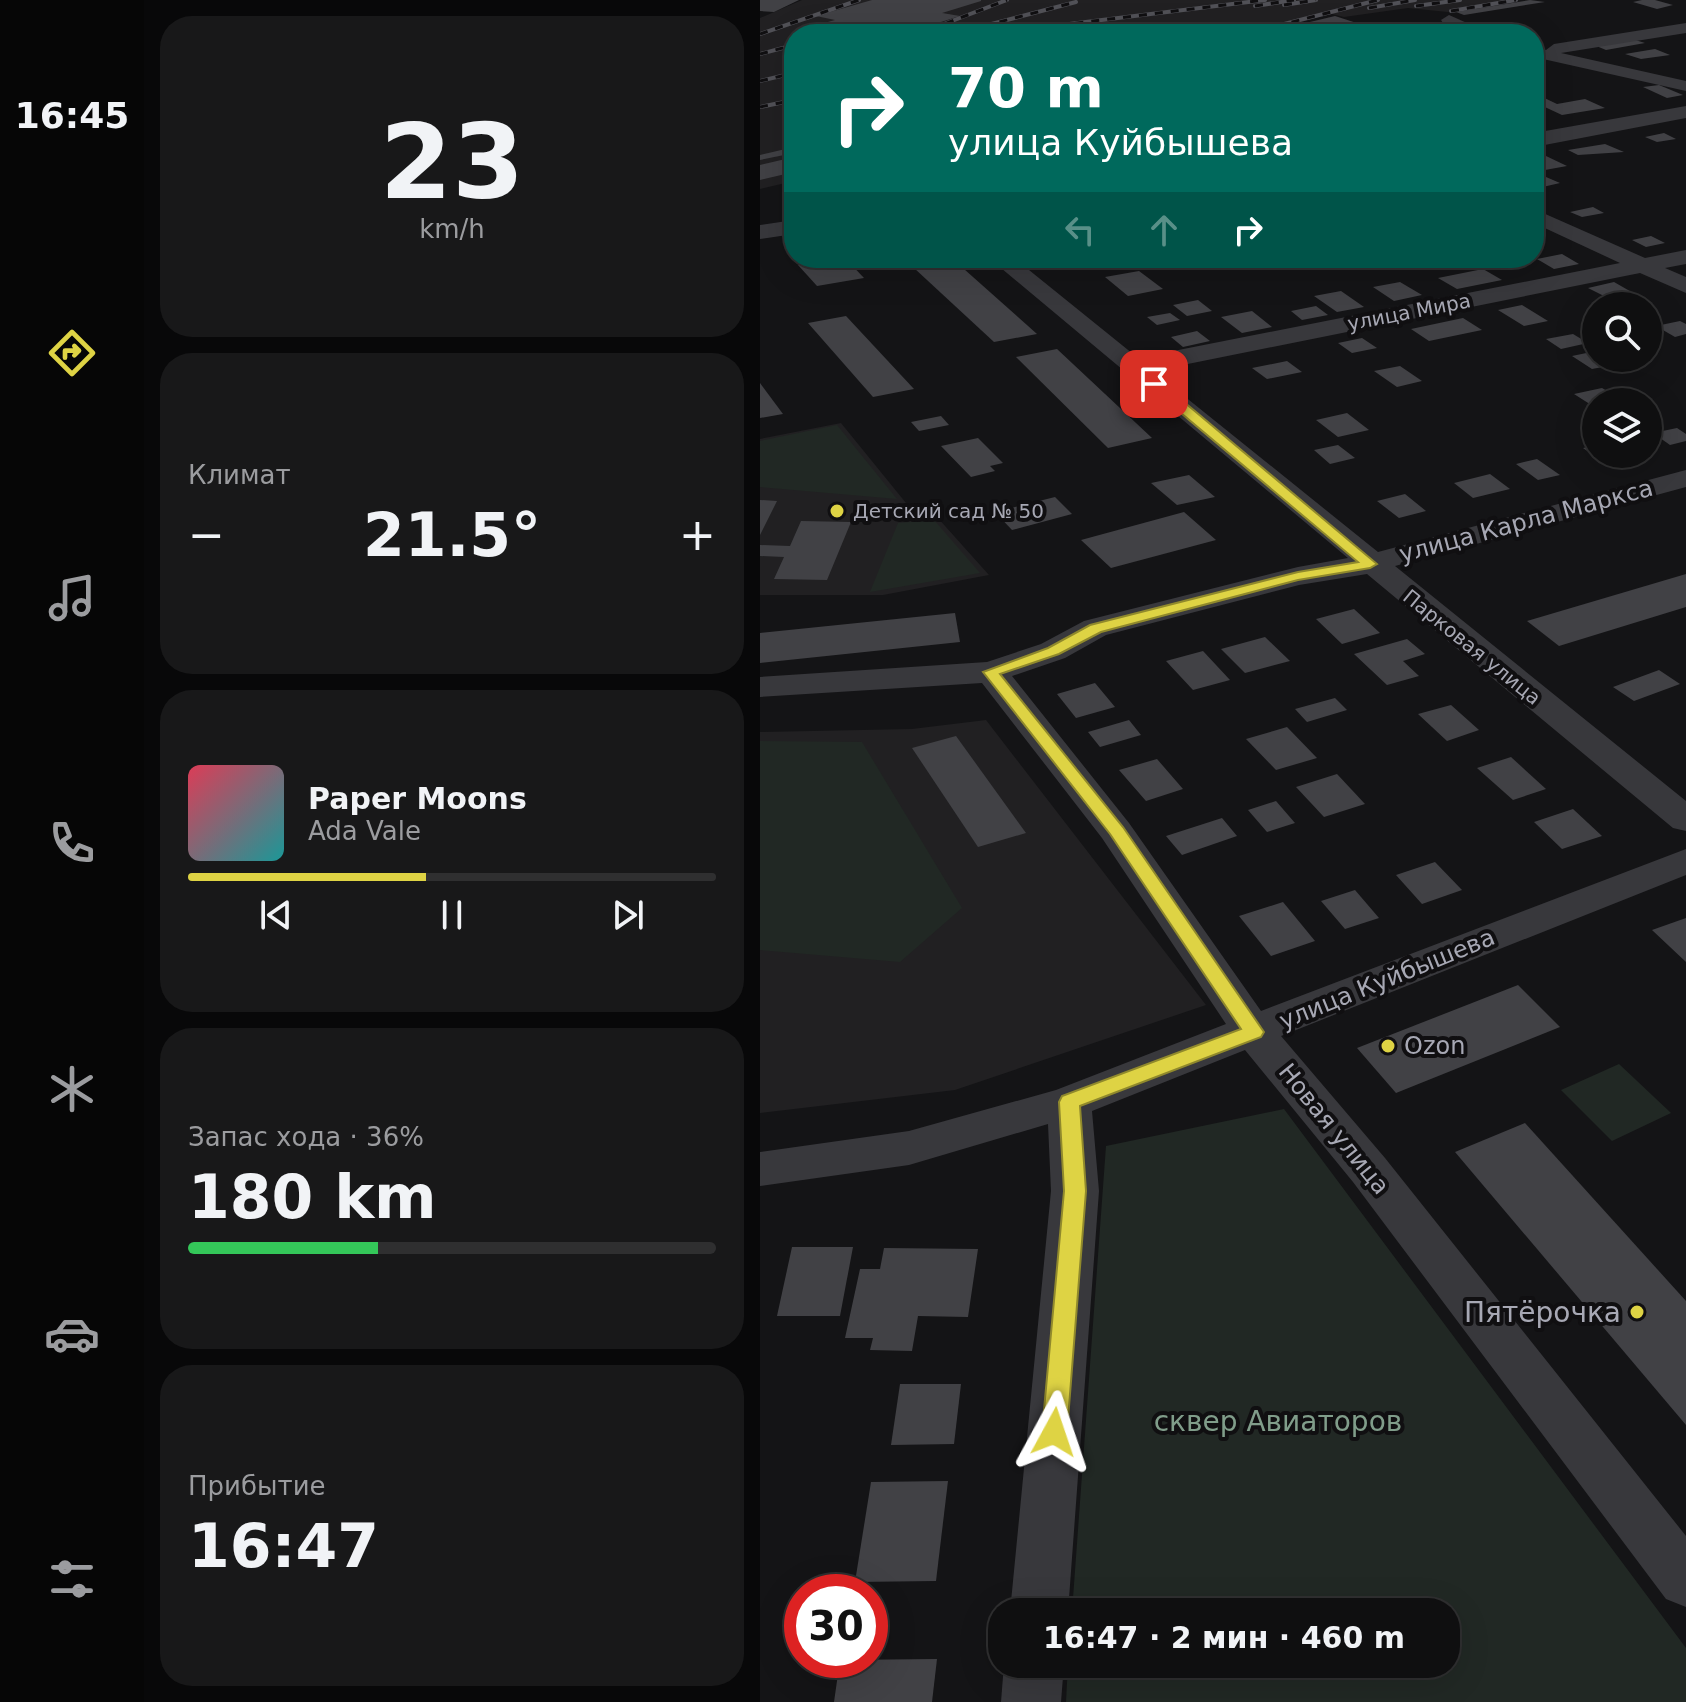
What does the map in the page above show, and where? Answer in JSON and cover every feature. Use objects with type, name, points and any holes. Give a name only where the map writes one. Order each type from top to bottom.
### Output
[{"type":"street","points":[[1449,20],[1458,24]]},
{"type":"street","points":[[1544,50],[1686,28]]},
{"type":"street","points":[[1544,54],[1686,86]]},
{"type":"street","points":[[1544,138],[1686,112]]},
{"type":"street","points":[[1544,220],[1686,286]]},
{"type":"street","points":[[760,232],[784,228]]},
{"type":"street","name":"улица Мира","points":[[1133,367],[1686,257]]},
{"type":"street","name":"Парковая улица","points":[[1012,268],[1686,820]]},
{"type":"street","name":"улица Карла Маркса","points":[[760,687],[991,672],[1053,651],[1095,628],[1298,576],[1370,564],[1686,478]]},
{"type":"street","name":"Новая улица","points":[[991,672],[1116,831],[1254,1032],[1369,1170],[1686,1580]]},
{"type":"street","name":"улица Куйбышева","points":[[760,1169],[909,1148],[1069,1102],[1686,861]]},
{"type":"street","points":[[1040,1598],[1075,1191],[1069,1102]]},
{"type":"street","points":[[1031,1702],[1033,1678]]},
{"type":"shaded area","points":[[802,0],[1521,0],[1448,12],[1408,8],[1344,17],[1332,14],[1288,24],[784,24],[784,183],[760,189],[760,18]]},
{"type":"shaded area","name":"Детский сад № 50","points":[[841,423],[919,519],[937,517],[989,575],[883,595],[760,595],[760,439]]},
{"type":"shaded area","points":[[986,720],[1206,1005],[955,1090],[760,1113],[760,732],[912,729]]},
{"type":"green space","points":[[837,425],[897,499],[760,487],[760,441]]},
{"type":"green space","points":[[934,520],[980,573],[870,592],[898,523]]},
{"type":"green space","points":[[760,741],[862,742],[962,908],[900,962],[760,950]]},
{"type":"green space","points":[[1619,1064],[1671,1113],[1612,1141],[1561,1090]]},
{"type":"green space","name":"сквер Авиаторов","points":[[1284,1109],[1686,1648],[1686,1702],[1066,1702],[1067,1678],[1460,1678],[1460,1598],[1073,1598],[1106,1146]]},
{"type":"building","points":[[760,0],[799,0],[774,12],[760,11]]},
{"type":"building","points":[[872,0],[981,0],[942,13],[960,16],[934,24],[821,24],[835,20],[816,16]]},
{"type":"building","points":[[1530,0],[1545,2],[1464,15],[1456,12]]},
{"type":"building","points":[[1642,0],[1673,5],[1657,9],[1633,2]]},
{"type":"building","points":[[1335,16],[1360,24],[1301,24]]},
{"type":"building","points":[[1632,39],[1645,43],[1606,50],[1594,45]]},
{"type":"building","points":[[1655,49],[1670,55],[1641,59],[1625,54]]},
{"type":"building","points":[[1659,85],[1683,95],[1667,98],[1643,87]]},
{"type":"building","points":[[1544,98],[1557,104],[1585,99],[1605,108],[1562,115],[1544,107]]},
{"type":"building","points":[[1664,133],[1676,139],[1657,142],[1645,137]]},
{"type":"building","points":[[1605,144],[1624,152],[1578,155],[1568,150]]},
{"type":"building","points":[[784,149],[784,155],[760,160],[760,155]]},
{"type":"building","points":[[1546,156],[1567,166],[1544,170]]},
{"type":"building","points":[[784,159],[784,174],[760,180],[760,165]]},
{"type":"building","points":[[1544,176],[1560,183],[1544,187]]},
{"type":"building","points":[[1593,207],[1604,213],[1582,217],[1570,212]]},
{"type":"building","points":[[1651,236],[1665,243],[1646,247],[1632,240]]},
{"type":"building","points":[[1562,254],[1579,264],[1554,269],[1544,263],[1544,258]]},
{"type":"building","points":[[801,268],[854,268],[864,278],[817,286]]},
{"type":"building","points":[[914,268],[963,268],[1037,334],[994,342]]},
{"type":"building","points":[[1483,269],[1502,280],[1457,289],[1438,278]]},
{"type":"building","points":[[1139,271],[1163,289],[1128,296],[1105,277]]},
{"type":"building","points":[[1400,282],[1422,295],[1394,301],[1373,287]]},
{"type":"building","points":[[1614,282],[1632,292],[1596,292],[1588,288]]},
{"type":"building","points":[[1341,291],[1364,307],[1337,312],[1314,296]]},
{"type":"building","points":[[1198,300],[1212,311],[1187,316],[1173,305]]},
{"type":"building","points":[[1522,305],[1548,321],[1524,326],[1498,310]]},
{"type":"building","points":[[1316,306],[1328,315],[1302,320],[1291,311]]},
{"type":"building","points":[[1252,311],[1272,327],[1242,333],[1221,317]]},
{"type":"building","points":[[1170,313],[1180,320],[1157,325],[1147,317]]},
{"type":"building","points":[[846,316],[914,389],[873,397],[808,323]]},
{"type":"building","points":[[1463,318],[1482,330],[1429,341],[1411,329]]},
{"type":"building","points":[[1680,321],[1686,324],[1686,334],[1675,337],[1662,329],[1662,325]]},
{"type":"building","points":[[1197,331],[1210,341],[1183,347],[1171,337]]},
{"type":"building","points":[[1573,334],[1582,339],[1582,344],[1561,349],[1546,339]]},
{"type":"building","points":[[1362,338],[1377,348],[1352,353],[1338,343]]},
{"type":"building","points":[[1057,349],[1152,438],[1108,448],[1016,357]]},
{"type":"building","points":[[1582,354],[1582,362],[1572,356]]},
{"type":"building","points":[[1287,361],[1302,372],[1267,379],[1252,368]]},
{"type":"building","points":[[1400,366],[1422,381],[1397,387],[1374,371]]},
{"type":"building","points":[[760,383],[783,414],[760,418]]},
{"type":"building","points":[[1347,413],[1369,430],[1338,437],[1316,420]]},
{"type":"building","points":[[941,416],[949,425],[919,431],[911,422]]},
{"type":"building","points":[[1677,428],[1686,434],[1686,441],[1670,445],[1662,439],[1662,431]]},
{"type":"building","points":[[978,438],[1003,463],[990,466],[995,471],[971,477],[941,446]]},
{"type":"building","points":[[1338,445],[1355,458],[1330,464],[1314,450]]},
{"type":"building","points":[[1537,459],[1560,475],[1538,480],[1516,464]]},
{"type":"building","points":[[1490,474],[1510,489],[1473,498],[1454,483]]},
{"type":"building","points":[[1189,475],[1215,497],[1177,505],[1151,483]]},
{"type":"building","points":[[1405,494],[1426,511],[1399,518],[1377,501]]},
{"type":"building","points":[[1055,497],[1072,514],[1012,530],[995,512]]},
{"type":"building","points":[[760,500],[777,501],[760,535]]},
{"type":"building","points":[[1184,512],[1216,540],[1111,568],[1081,540]]},
{"type":"building","points":[[801,521],[851,522],[827,580],[774,579],[784,557],[760,556],[760,545],[790,546]]},
{"type":"building","points":[[1686,574],[1686,607],[1559,646],[1527,621]]},
{"type":"building","points":[[1354,609],[1380,633],[1342,644],[1316,619]]},
{"type":"building","points":[[955,613],[960,642],[760,663],[760,633]]},
{"type":"building","points":[[1265,637],[1290,661],[1245,673],[1221,649]]},
{"type":"building","points":[[1407,639],[1425,654],[1403,661],[1419,676],[1387,685],[1354,654]]},
{"type":"building","points":[[1203,651],[1230,680],[1193,690],[1166,661]]},
{"type":"building","points":[[1659,670],[1680,684],[1634,701],[1613,687]]},
{"type":"building","points":[[1095,683],[1115,707],[1076,718],[1057,694]]},
{"type":"building","points":[[1335,698],[1347,710],[1307,722],[1295,709]]},
{"type":"building","points":[[1451,705],[1479,730],[1447,741],[1418,714]]},
{"type":"building","points":[[1129,720],[1141,735],[1100,747],[1088,732]]},
{"type":"building","points":[[1287,727],[1317,758],[1276,770],[1246,739]]},
{"type":"building","points":[[956,736],[1026,833],[978,847],[912,748]]},
{"type":"building","points":[[1511,757],[1546,789],[1513,800],[1477,768]]},
{"type":"building","points":[[1157,759],[1183,789],[1146,801],[1119,770]]},
{"type":"building","points":[[1337,774],[1365,804],[1324,817],[1296,787]]},
{"type":"building","points":[[1276,801],[1295,823],[1267,832],[1248,810]]},
{"type":"building","points":[[1573,809],[1602,836],[1562,849],[1534,822]]},
{"type":"building","points":[[1222,818],[1237,836],[1182,855],[1166,836]]},
{"type":"building","points":[[1435,862],[1462,890],[1422,904],[1396,875]]},
{"type":"building","points":[[1355,890],[1379,918],[1345,929],[1321,901]]},
{"type":"building","points":[[1283,902],[1315,941],[1271,956],[1239,916]]},
{"type":"building","points":[[1686,918],[1686,962],[1652,930]]},
{"type":"building","points":[[1518,985],[1560,1027],[1396,1093],[1357,1048]]},
{"type":"building","points":[[1525,1123],[1686,1301],[1686,1425],[1455,1152]]},
{"type":"building","points":[[792,1247],[853,1247],[840,1316],[777,1316]]},
{"type":"building","points":[[884,1248],[978,1249],[968,1317],[918,1316],[912,1351],[870,1350],[873,1338],[845,1338],[860,1269],[880,1269]]},
{"type":"building","points":[[900,1384],[961,1384],[954,1444],[891,1445]]},
{"type":"building","points":[[948,1481],[936,1581],[888,1582],[888,1574],[856,1574],[871,1482]]},
{"type":"building","points":[[937,1659],[932,1702],[834,1702],[837,1678],[888,1678],[888,1660]]},
{"type":"railway","points":[[789,24],[859,0]]},
{"type":"railway","points":[[944,24],[1007,0]]},
{"type":"railway","points":[[1069,24],[1265,0]]},
{"type":"railway","points":[[1255,6],[1294,0]]},
{"type":"railway","points":[[1284,5],[1316,0]]},
{"type":"railway","points":[[1284,24],[1378,0]]},
{"type":"railway","points":[[1369,8],[1415,0]]},
{"type":"railway","points":[[1416,6],[1460,0]]},
{"type":"railway","points":[[1451,11],[1516,0]]},
{"type":"railway","points":[[991,24],[1076,2]]},
{"type":"railway","points":[[760,34],[784,26]]},
{"type":"railway","points":[[760,54],[784,48]]},
{"type":"railway","points":[[760,81],[784,75]]},
{"type":"railway","points":[[760,107],[784,102]]},
{"type":"place","name":"Детский сад № 50","points":[[837,511]]},
{"type":"place","name":"Ozon","points":[[1388,1046]]},
{"type":"place","name":"Пятёрочка","points":[[1637,1312]]},
{"type":"route","points":[[1054,1432],[1075,1191],[1069,1102],[1254,1032],[1116,831],[991,672],[1053,651],[1095,628],[1298,576],[1370,564],[1154,384]]}]
